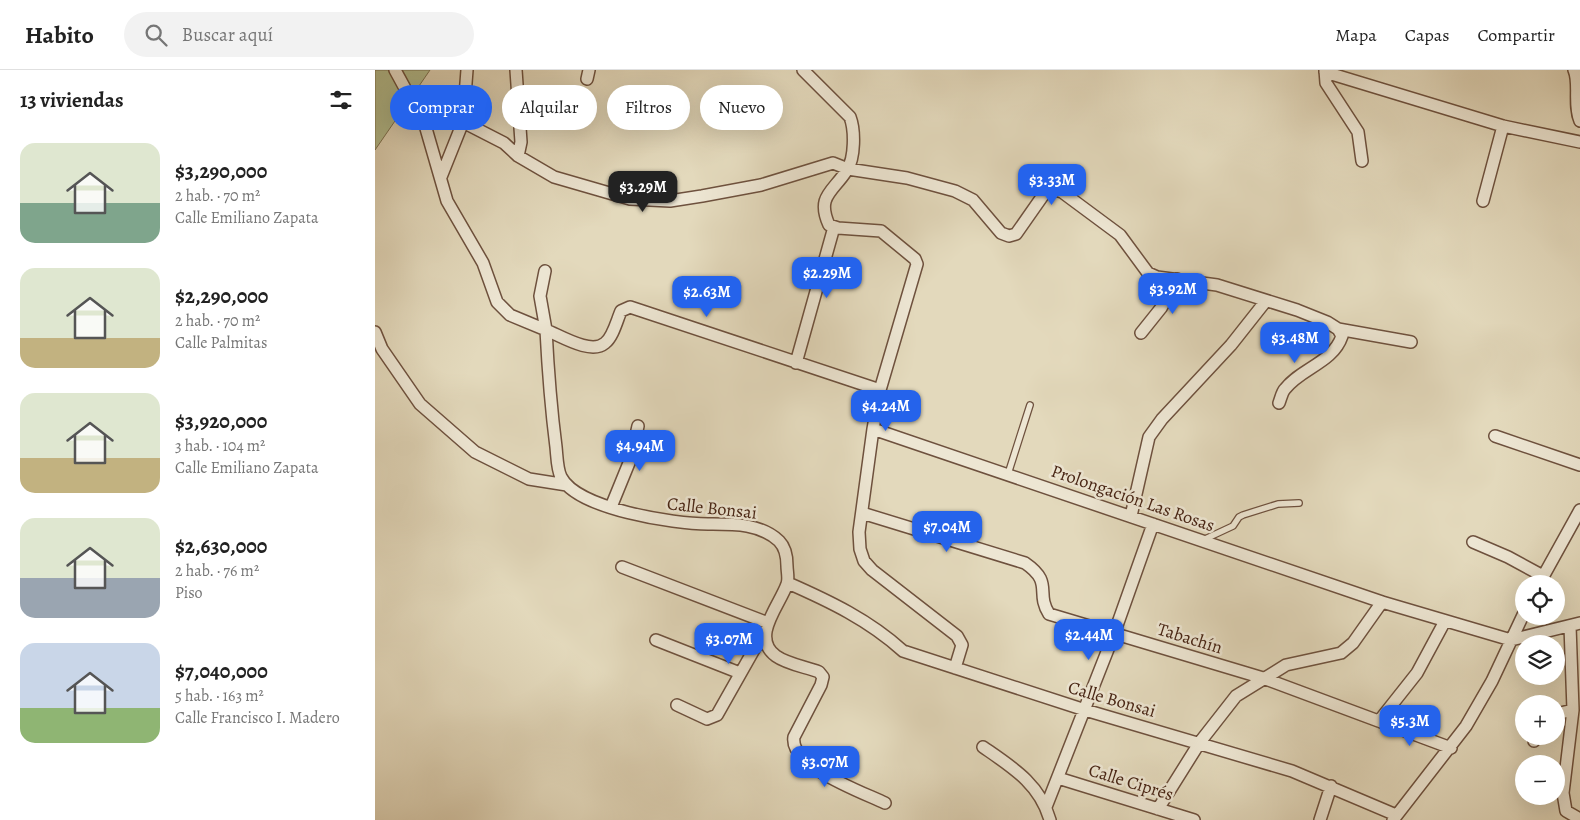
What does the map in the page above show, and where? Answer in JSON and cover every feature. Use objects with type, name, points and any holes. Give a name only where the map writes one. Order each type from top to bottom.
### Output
[{"type":"street","points":[[395,70],[425,125],[447,201],[483,263],[497,302],[510,315],[586,346],[598,347],[607,342],[621,311],[630,306],[640,308],[795,363],[880,390]]},
{"type":"street","points":[[466,85],[467,70]]},
{"type":"street","points":[[803,70],[850,117],[854,126],[854,138],[848,169],[827,194],[824,204],[829,225],[881,231],[915,259],[917,264],[880,390],[862,513],[860,549],[865,561],[872,570],[957,636],[961,645],[955,668]]},
{"type":"street","points":[[1574,70],[1578,79],[1577,108],[1580,121]]},
{"type":"street","points":[[1362,161],[1358,132],[1326,83],[1325,71],[1503,126],[1580,142]]},
{"type":"street","points":[[515,73],[521,142],[518,156]]},
{"type":"street","points":[[1483,201],[1503,126]]},
{"type":"street","points":[[441,177],[460,130]]},
{"type":"street","points":[[479,130],[504,143],[518,156],[554,177],[630,199],[650,201],[678,200],[761,185],[827,163],[848,169],[907,178],[955,190],[973,200],[1001,233],[1009,236],[1016,234],[1044,194],[1052,189],[1062,192],[1121,235],[1148,273],[1157,277],[1217,285],[1265,302],[1297,310],[1327,322],[1338,329],[1411,342]]},
{"type":"street","points":[[795,363],[834,227]]},
{"type":"street","points":[[545,271],[540,296],[546,330],[551,406],[560,476],[567,485]]},
{"type":"street","points":[[1141,333],[1161,308],[1177,279]]},
{"type":"street","points":[[1131,516],[1149,437],[1162,418],[1231,345],[1265,302]]},
{"type":"street","points":[[1279,403],[1285,389],[1295,379],[1317,366],[1339,346],[1342,336],[1338,329]]},
{"type":"street","name":"Calle Bonsai","points":[[375,332],[382,349],[420,404],[475,452],[529,478],[567,485],[611,507],[662,520],[685,524],[745,525],[765,531],[780,542],[787,557],[787,583],[825,600],[882,632],[903,651],[1085,710],[1291,770],[1331,786],[1395,817]]},
{"type":"street","points":[[611,507],[631,458],[638,426]]},
{"type":"street","name":"Prolongación Las Rosas","points":[[873,429],[1382,602],[1511,640]]},
{"type":"street","points":[[1495,436],[1580,465]]},
{"type":"street","points":[[1544,575],[1577,523],[1580,510]]},
{"type":"street","name":"Tabachín","points":[[862,513],[1025,563],[1036,571],[1043,581],[1043,605],[1049,614],[1263,678],[1451,748]]},
{"type":"street","points":[[1047,807],[1114,634],[1153,524]]},
{"type":"street","points":[[1473,542],[1508,557],[1534,575]]},
{"type":"street","points":[[622,566],[768,623]]},
{"type":"street","points":[[787,583],[768,623],[766,639],[770,650],[777,657],[819,672],[823,677],[821,685],[794,737],[795,751],[813,768],[885,802]]},
{"type":"street","points":[[1158,809],[1199,742],[1236,696],[1286,665],[1341,653],[1353,643],[1382,602]]},
{"type":"street","points":[[1379,721],[1417,673],[1445,621]]},
{"type":"street","points":[[1511,640],[1575,624],[1573,710],[1564,802],[1566,811],[1580,820]]},
{"type":"street","points":[[1395,817],[1451,748],[1492,681],[1518,625]]},
{"type":"street","points":[[677,705],[707,719],[713,718],[717,715],[756,646],[766,639]]},
{"type":"street","points":[[656,640],[740,673]]},
{"type":"street","points":[[1565,712],[1573,710]]},
{"type":"street","points":[[983,747],[1019,772],[1047,807],[1050,820]]},
{"type":"street","name":"Calle Ciprés","points":[[1058,778],[1195,820]]},
{"type":"street","points":[[1320,820],[1331,786]]},
{"type":"lane","points":[[1008,474],[1030,405]]},
{"type":"lane","points":[[1203,540],[1233,526],[1243,514],[1278,504],[1299,502]]},
{"type":"green space","points":[[375,70],[430,70],[420,85],[390,85],[390,128],[375,150]]}]
